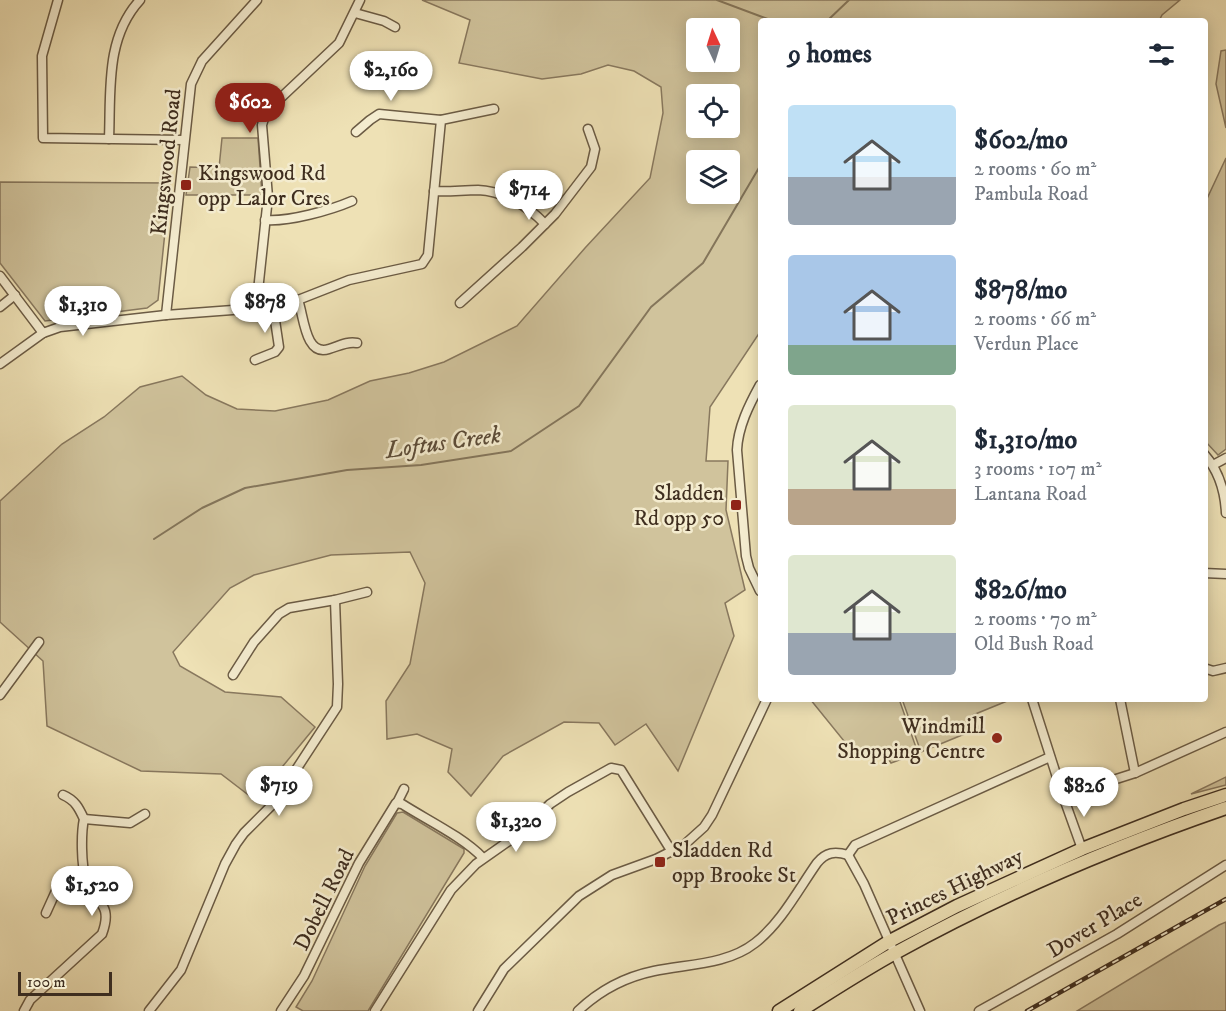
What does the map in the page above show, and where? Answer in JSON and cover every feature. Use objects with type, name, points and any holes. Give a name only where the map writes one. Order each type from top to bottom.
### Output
[{"type":"highway","name":"Princes Highway","points":[[779,1011],[890,941],[957,906],[1082,849],[1226,795]]},
{"type":"highway","name":"Princes Highway","points":[[800,1011],[895,953],[970,915],[1063,871],[1226,808]]},
{"type":"highway","points":[[1063,871],[1077,858],[1082,849],[1095,851],[1161,824],[1181,824]]},
{"type":"street","points":[[58,0],[42,56],[43,138],[184,140]]},
{"type":"street","points":[[109,139],[115,45],[122,25],[140,0]]},
{"type":"street","name":"Kingswood Road","points":[[166,315],[189,92],[194,75],[208,54],[256,0]]},
{"type":"street","points":[[258,308],[268,187],[263,132],[265,115],[271,106],[339,43],[360,0]]},
{"type":"street","points":[[355,13],[384,21],[395,27]]},
{"type":"street","points":[[356,132],[379,114],[441,120],[494,109]]},
{"type":"street","points":[[0,364],[43,333],[74,325],[273,307],[349,280],[418,266],[425,262],[428,255],[441,120]]},
{"type":"street","points":[[460,303],[545,224],[591,167],[595,149],[588,129]]},
{"type":"street","points":[[434,191],[479,190],[499,194],[535,214],[545,224]]},
{"type":"street","points":[[266,220],[277,220],[329,209],[352,201]]},
{"type":"street","points":[[0,276],[43,333]]},
{"type":"street","points":[[0,307],[15,295]]},
{"type":"street","points":[[298,300],[309,341],[314,348],[322,351],[349,342],[357,344]]},
{"type":"street","points":[[255,360],[275,352],[279,347],[273,307]]},
{"type":"street","points":[[758,389],[738,433],[736,450],[746,556],[748,568],[758,587]]},
{"type":"street","points":[[1213,465],[1226,458]]},
{"type":"street","points":[[1208,459],[1213,465],[1225,496],[1226,513]]},
{"type":"street","points":[[1208,573],[1226,574]]},
{"type":"street","points":[[233,675],[254,642],[279,614],[289,608],[367,592]]},
{"type":"street","points":[[149,1011],[181,970],[225,864],[236,844],[275,802],[337,707],[335,600]]},
{"type":"street","points":[[1,693],[39,642]]},
{"type":"street","points":[[1208,669],[1213,671],[1226,668]]},
{"type":"street","points":[[478,1011],[504,969],[579,896],[612,875],[672,852],[694,836],[712,815],[766,702]]},
{"type":"street","points":[[1033,702],[1082,849]]},
{"type":"street","points":[[1121,702],[1135,772]]},
{"type":"street","points":[[1063,795],[1135,772],[1226,732]]},
{"type":"street","points":[[848,855],[855,845],[1050,757]]},
{"type":"street","points":[[375,1011],[451,890],[483,858],[523,831],[550,804],[611,768],[624,773],[672,852]]},
{"type":"street","name":"Dobell Road","points":[[282,1011],[304,976],[359,863],[398,803],[404,789]]},
{"type":"street","points":[[24,1011],[30,1000],[102,934],[106,919],[101,901],[85,878],[81,834],[84,819],[71,798],[63,795]]},
{"type":"street","points":[[398,803],[452,835],[483,858]]},
{"type":"street","points":[[84,819],[130,823],[145,814]]},
{"type":"street","points":[[578,1011],[598,994],[631,977],[725,958],[748,948],[770,929],[823,857],[833,852],[848,855],[864,884],[920,1011]]},
{"type":"street","name":"Dover Place","points":[[980,1011],[1117,934],[1226,865]]},
{"type":"street","points":[[46,913],[56,891],[85,878]]},
{"type":"shaded area","points":[[422,0],[1180,0],[1160,18],[758,18],[758,335],[710,407],[706,461],[728,461],[726,510],[745,590],[725,603],[734,636],[678,771],[646,724],[615,745],[599,723],[564,722],[503,756],[471,796],[448,772],[452,749],[417,734],[387,739],[386,701],[410,664],[425,583],[410,552],[331,555],[254,575],[230,588],[173,652],[180,666],[225,692],[281,697],[315,727],[255,800],[221,774],[141,771],[47,726],[43,661],[0,622],[0,501],[62,444],[104,417],[140,387],[182,376],[206,395],[237,409],[275,411],[328,400],[370,381],[409,373],[444,362],[517,326],[650,178],[663,113],[661,87],[634,71],[608,65],[581,74],[542,79],[459,63],[470,20]]},
{"type":"shaded area","points":[[1226,50],[1226,128],[1216,84],[1221,51]]},
{"type":"shaded area","points":[[222,138],[258,138],[262,195],[186,195],[190,167],[219,168]]},
{"type":"shaded area","points":[[1226,158],[1226,449],[1218,455],[1208,444],[1208,197]]},
{"type":"shaded area","points":[[0,182],[170,183],[158,300],[147,308],[45,321],[0,263]]},
{"type":"shaded area","points":[[812,702],[900,702],[918,753],[891,763],[884,752],[865,756],[844,741]]},
{"type":"shaded area","points":[[903,702],[1005,702],[973,715],[979,728],[921,752]]},
{"type":"shaded area","points":[[1226,777],[1226,785],[1191,794]]},
{"type":"shaded area","points":[[403,812],[464,849],[464,853],[368,1011],[303,1011],[296,1007],[312,981],[365,866],[397,813]]},
{"type":"shaded area","points":[[1226,922],[1226,1011],[1077,1011],[1219,925]]},
{"type":"waterway","points":[[717,0],[765,18]]},
{"type":"waterway","name":"Loftus Creek","points":[[830,18],[849,0]]},
{"type":"waterway","name":"Loftus Creek","points":[[154,539],[202,508],[245,488],[347,470],[421,465],[511,451],[579,406],[651,307],[703,263],[758,169]]},
{"type":"railway","points":[[1027,1011],[1226,899]]},
{"type":"place","name":"Kingswood Rd opp Lalor Cres","points":[[186,185]]},
{"type":"place","name":"Sladden Rd opp 50","points":[[736,505]]},
{"type":"place","name":"Windmill Shopping Centre","points":[[997,738]]},
{"type":"place","name":"Sladden Rd opp Brooke St","points":[[660,862]]}]
